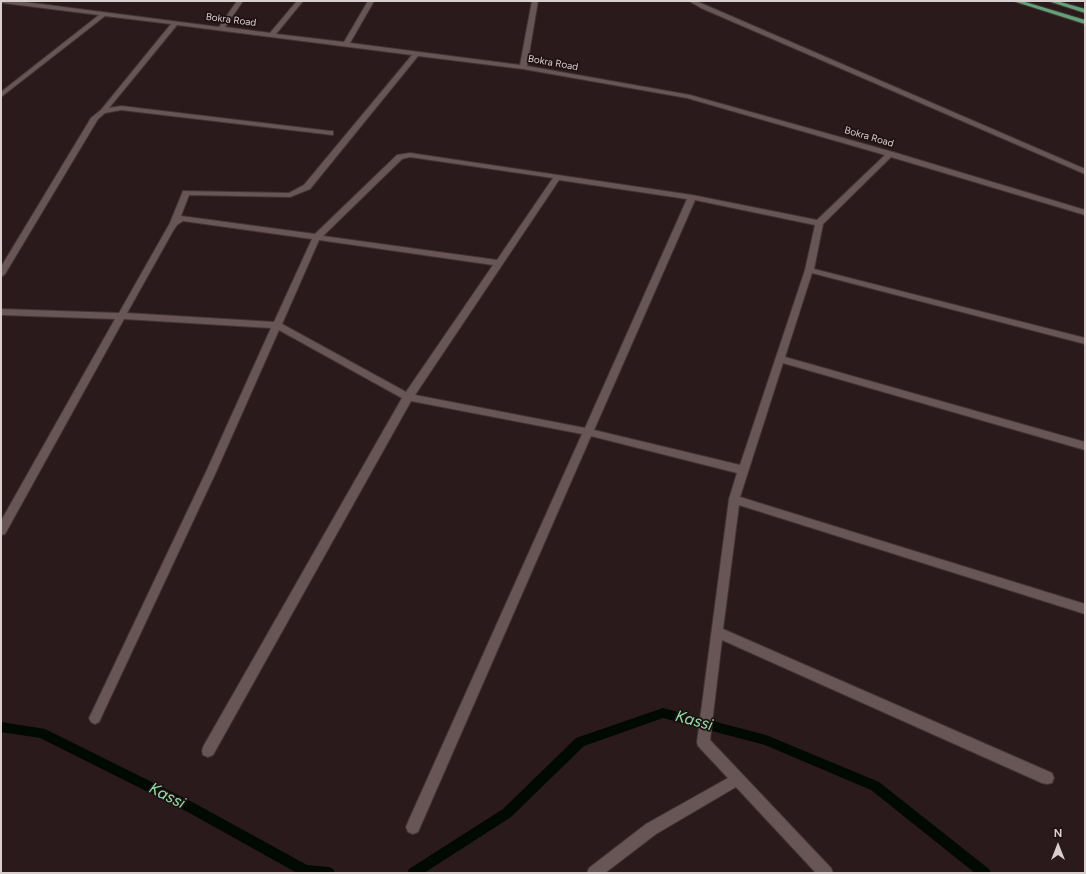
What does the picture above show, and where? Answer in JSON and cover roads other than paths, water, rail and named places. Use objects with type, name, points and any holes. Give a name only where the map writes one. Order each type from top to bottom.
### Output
[{"type":"main road","points":[[1016,1],[1085,22]]},
{"type":"main road","points":[[1052,1],[1085,11]]},
{"type":"street","name":"Bokra Road","points":[[3,1],[523,67],[688,96],[890,154],[1085,213]]},
{"type":"street","points":[[220,28],[240,1]]},
{"type":"street","points":[[272,35],[300,1]]},
{"type":"street","points":[[346,44],[371,1]]},
{"type":"street","points":[[523,67],[535,1]]},
{"type":"street","points":[[692,1],[710,11],[1085,171]]},
{"type":"street","points":[[1,96],[104,14]]},
{"type":"street","points":[[1,274],[95,118],[103,111],[175,23]]},
{"type":"street","points":[[1,531],[174,223],[186,192],[290,195],[307,187],[416,53]]},
{"type":"street","points":[[103,111],[121,108],[330,133]]},
{"type":"street","points":[[821,871],[704,742],[734,499],[809,270],[820,223],[890,154]]},
{"type":"street","points":[[95,718],[211,472],[316,238],[400,157],[410,155],[692,197],[820,223]]},
{"type":"street","points":[[208,751],[408,397],[558,176]]},
{"type":"street","points":[[413,827],[692,197]]},
{"type":"street","points":[[174,223],[182,218],[195,218],[316,238],[499,263]]},
{"type":"street","points":[[809,270],[1085,341]]},
{"type":"street","points":[[1,312],[122,316],[277,325],[408,397],[588,432],[743,470]]},
{"type":"street","points":[[780,359],[1085,446]]},
{"type":"street","points":[[734,499],[1085,609]]},
{"type":"street","points":[[717,632],[1047,778]]},
{"type":"street","points":[[594,873],[651,828],[738,779]]},
{"type":"waterway","name":"Kassi","points":[[413,873],[507,813],[580,742],[663,713],[766,740],[875,786],[985,873]]},
{"type":"waterway","name":"Kassi","points":[[1,727],[41,733],[190,807],[306,871],[329,873]]}]
